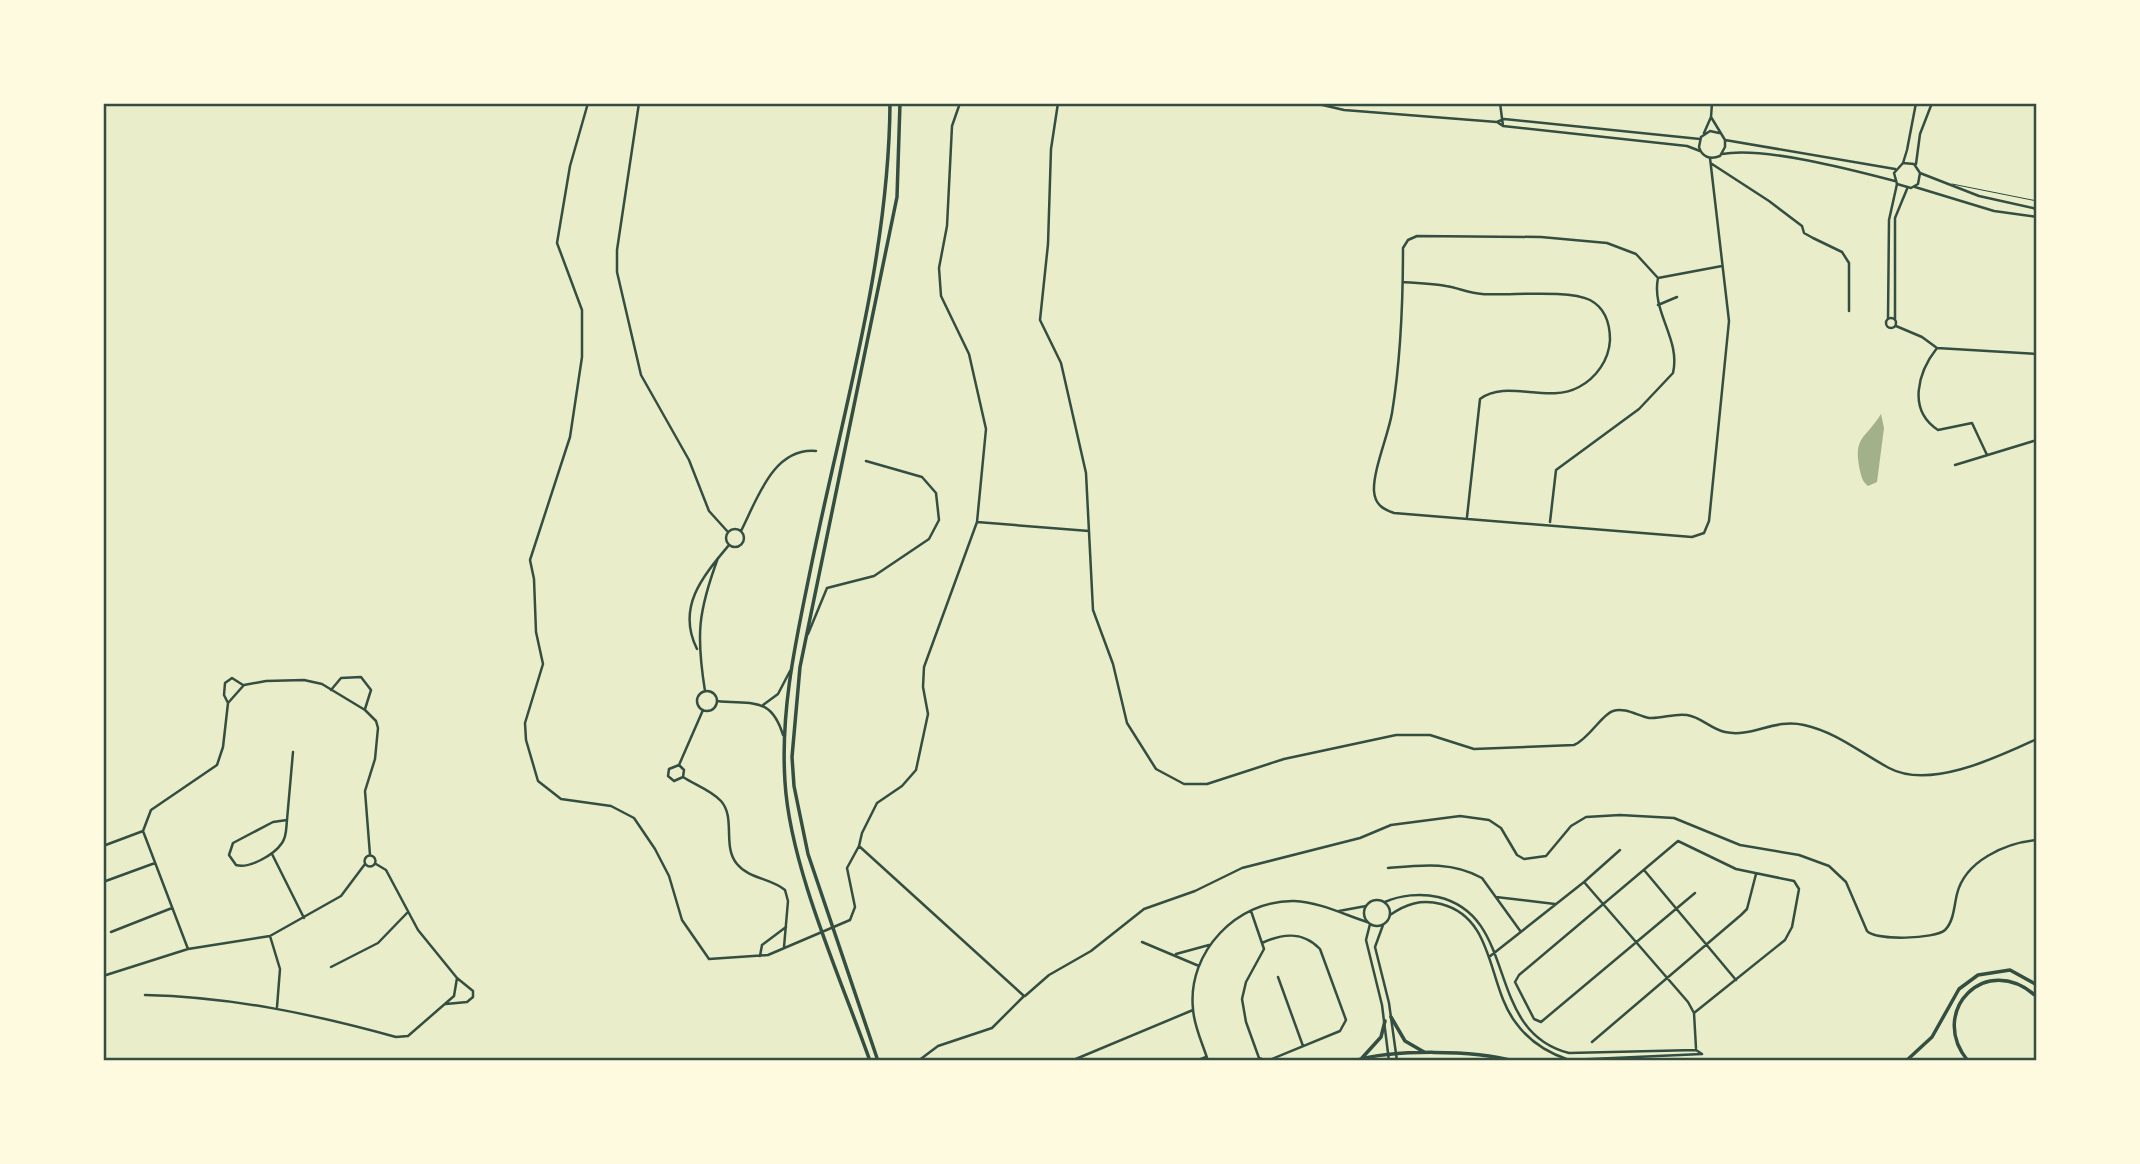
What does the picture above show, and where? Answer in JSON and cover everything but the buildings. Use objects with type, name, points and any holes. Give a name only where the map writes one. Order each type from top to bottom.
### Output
[{"type":"main road","points":[[870,1061],[814,902],[792,829],[785,786],[783,735],[790,671],[875,265],[887,193],[890,103]]},
{"type":"main road","points":[[878,1061],[808,855],[793,776],[794,706],[897,197],[900,103]]},
{"type":"main road","points":[[1906,1061],[1936,1032],[1959,989],[1978,975],[1990,971],[2010,971],[2037,985]]},
{"type":"main road","points":[[1969,1061],[1957,1042],[1956,1013],[1964,997],[1980,983],[2013,980],[2037,997]]},
{"type":"main road","points":[[1391,1017],[1405,1041],[1427,1053]]},
{"type":"main road","points":[[1357,1060],[1381,1037],[1385,1021]]},
{"type":"main road","points":[[1357,1060],[1395,1053],[1427,1053],[1514,1061]]},
{"type":"street","points":[[588,103],[570,166],[557,243],[582,310],[582,357],[570,437],[554,493],[530,553],[536,632],[543,664],[527,710],[526,740],[538,781],[550,793],[568,801],[620,809],[640,824],[668,876],[682,920],[705,956],[715,960],[760,956],[853,917],[855,901],[847,868],[877,803],[902,786],[916,770],[928,714],[923,687],[924,667],[977,522],[985,419],[969,354],[941,296],[939,268],[947,226],[952,125],[960,103]]},
{"type":"street","points":[[639,103],[617,250],[617,272],[641,375],[689,460],[704,492],[709,511],[728,532]]},
{"type":"street","points":[[1058,103],[1051,149],[1048,244],[1040,320],[1061,363],[1086,473],[1092,603],[1113,664],[1128,723],[1156,769],[1184,784],[1207,784],[1284,759],[1396,735],[1443,738],[1474,749],[1574,746],[1588,737],[1608,713],[1617,710],[1652,718],[1686,715],[1728,733],[1744,733],[1776,723],[1804,725],[1847,742],[1889,768],[1909,774],[1934,774],[1977,765],[2037,740]]},
{"type":"street","points":[[1314,103],[1344,110],[1497,122],[1504,119],[1700,139]]},
{"type":"street","points":[[1500,103],[1503,126]]},
{"type":"street","points":[[1700,151],[1700,139],[1711,117],[1712,103]]},
{"type":"street","points":[[1711,117],[1725,141],[1895,169],[1903,163],[1916,103]]},
{"type":"street","points":[[1932,103],[1920,134],[1917,166],[1920,173],[1933,180],[2014,206],[2037,209]]},
{"type":"street","points":[[1497,122],[1503,126],[1687,146],[1710,158]]},
{"type":"street","points":[[1704,133],[1719,133]]},
{"type":"street","points":[[1722,153],[1725,141]]},
{"type":"street","points":[[1710,158],[1722,153],[1764,155],[1849,170],[1896,183],[1907,189],[1915,187],[1994,211],[2037,217]]},
{"type":"street","points":[[1658,278],[1636,254],[1607,243],[1541,237],[1417,236],[1408,240],[1403,248],[1401,345],[1392,414],[1373,488],[1375,501],[1394,513],[1692,537],[1704,533],[1707,528],[1729,321],[1710,158]]},
{"type":"street","points":[[1903,163],[1917,166]]},
{"type":"street","points":[[1710,164],[1769,201],[1802,226],[1804,233],[1842,252],[1849,263],[1851,276],[1849,311]]},
{"type":"street","points":[[1895,169],[1896,183],[1889,220],[1888,328],[1896,326],[1922,337],[1937,348],[2037,354]]},
{"type":"street","points":[[1915,187],[1920,173]]},
{"type":"street","points":[[1896,326],[1895,218],[1907,189]]},
{"type":"street","points":[[1658,278],[1722,266]]},
{"type":"street","points":[[1550,524],[1556,470],[1639,409],[1673,373],[1674,349],[1655,293],[1658,278]]},
{"type":"street","points":[[1403,282],[1433,284],[1483,294],[1588,299],[1603,311],[1610,327],[1610,348],[1602,365],[1580,387],[1568,392],[1541,394],[1491,392],[1480,399],[1466,519]]},
{"type":"street","points":[[1658,305],[1677,297]]},
{"type":"street","points":[[1888,319],[1895,320]]},
{"type":"street","points":[[1937,348],[1925,363],[1917,383],[1917,393],[1926,416],[1938,430],[1972,423],[1987,455]]},
{"type":"street","points":[[1955,465],[2037,440]]},
{"type":"street","points":[[741,531],[778,465],[800,452],[816,451]]},
{"type":"street","points":[[806,637],[827,589],[870,579],[929,539],[937,527],[940,511],[936,493],[922,477],[866,461]]},
{"type":"street","points":[[977,522],[1089,531]]},
{"type":"street","points":[[728,532],[741,531]]},
{"type":"street","points":[[729,545],[741,546],[745,538],[741,531]]},
{"type":"street","points":[[728,532],[726,539],[729,545]]},
{"type":"street","points":[[698,652],[690,635],[689,607],[694,591],[729,545]]},
{"type":"street","points":[[705,691],[698,652],[699,618],[718,558]]},
{"type":"street","points":[[763,705],[778,694],[790,671]]},
{"type":"street","points":[[331,690],[341,678],[361,677],[371,690],[365,709]]},
{"type":"street","points":[[188,949],[143,831],[151,810],[217,765],[223,747],[228,703],[224,695],[225,683],[232,678],[244,685]]},
{"type":"street","points":[[228,703],[244,685],[265,681],[304,680],[331,690],[372,715],[378,729],[375,759],[365,791],[370,855]]},
{"type":"street","points":[[705,691],[713,694],[717,701]]},
{"type":"street","points":[[703,710],[697,700],[705,691]]},
{"type":"street","points":[[717,701],[763,705],[778,717],[783,735]]},
{"type":"street","points":[[703,710],[712,709],[717,701]]},
{"type":"street","points":[[679,765],[684,770],[683,777],[677,781],[668,776],[669,768],[679,765],[703,710]]},
{"type":"street","points":[[287,820],[273,822],[229,848],[236,865],[240,867],[272,854],[283,842],[287,820],[293,752]]},
{"type":"street","points":[[683,777],[722,802],[728,819],[730,852],[736,863],[785,890],[788,901],[784,948]]},
{"type":"street","points":[[919,1061],[938,1046],[992,1027],[1049,975],[1091,951],[1144,909],[1195,891],[1242,868],[1360,838],[1391,825],[1460,816],[1489,820],[1500,828],[1517,855],[1532,859],[1552,851],[1571,826],[1586,817],[1620,815],[1674,818],[1740,845],[1799,855],[1829,866],[1846,882],[1867,931],[1882,938],[1935,935],[1944,931],[1951,919],[1957,891],[1969,870],[2004,847],[2037,840]]},
{"type":"street","points":[[103,846],[143,831]]},
{"type":"street","points":[[1694,1013],[1785,940],[1792,927],[1799,889],[1794,881],[1736,869],[1683,842],[1675,843],[1515,979],[1523,1002],[1534,1020],[1541,1022],[1695,893]]},
{"type":"street","points":[[859,846],[1024,996]]},
{"type":"street","points":[[1489,957],[1620,850]]},
{"type":"street","points":[[272,854],[304,918]]},
{"type":"street","points":[[103,976],[188,949],[270,936],[341,897],[365,864],[366,856],[370,855]]},
{"type":"street","points":[[370,855],[374,856],[376,864],[386,870],[418,930],[457,978],[473,991],[473,997],[467,1002],[446,1004]]},
{"type":"street","points":[[103,882],[155,863]]},
{"type":"street","points":[[365,864],[376,864]]},
{"type":"street","points":[[1388,868],[1435,864],[1453,867],[1482,878],[1521,932]]},
{"type":"street","points":[[1644,870],[1737,981]]},
{"type":"street","points":[[1592,1042],[1747,909],[1756,874]]},
{"type":"street","points":[[1584,882],[1694,1013],[1696,1050]]},
{"type":"street","points":[[1389,1061],[1385,1021],[1366,940],[1368,923],[1363,912],[1372,900],[1385,902],[1420,895],[1455,902],[1480,923],[1519,1019],[1530,1031],[1553,1047],[1569,1053],[1701,1050],[1701,1055],[1569,1060],[1557,1056],[1527,1036],[1515,1022],[1476,928],[1451,907],[1417,902],[1390,915],[1375,947],[1391,1017],[1397,1061]]},
{"type":"street","points":[[1496,897],[1555,904]]},
{"type":"street","points":[[1196,1061],[1208,1059],[1193,1010],[1199,966],[1209,945],[1223,930],[1251,911],[1278,902],[1297,901],[1368,923],[1383,925]]},
{"type":"street","points":[[1385,902],[1390,915]]},
{"type":"street","points":[[1335,911],[1366,906]]},
{"type":"street","points":[[111,932],[172,908]]},
{"type":"street","points":[[1251,911],[1262,943],[1263,956],[1252,971],[1242,999],[1246,1022],[1259,1058],[1266,1061],[1340,1031],[1345,1024],[1320,949],[1304,937],[1290,934],[1262,943]]},
{"type":"street","points":[[331,967],[377,943],[408,912]]},
{"type":"street","points":[[760,956],[762,945],[786,927]]},
{"type":"street","points":[[270,936],[280,970],[277,1007]]},
{"type":"street","points":[[1142,942],[1176,954],[1199,966]]},
{"type":"street","points":[[1176,954],[1209,945]]},
{"type":"street","points":[[1278,977],[1303,1046]]},
{"type":"street","points":[[145,995],[192,996],[277,1007],[402,1038],[446,1004],[456,992],[457,978]]},
{"type":"street","points":[[103,999],[104,1061]]},
{"type":"street","points":[[1071,1061],[1193,1010]]},
{"type":"lane","points":[[1933,180],[2037,201]]},
{"type":"shaded area","points":[[1881,414],[1884,428],[1877,482],[1868,486],[1860,471],[1859,445]]}]
